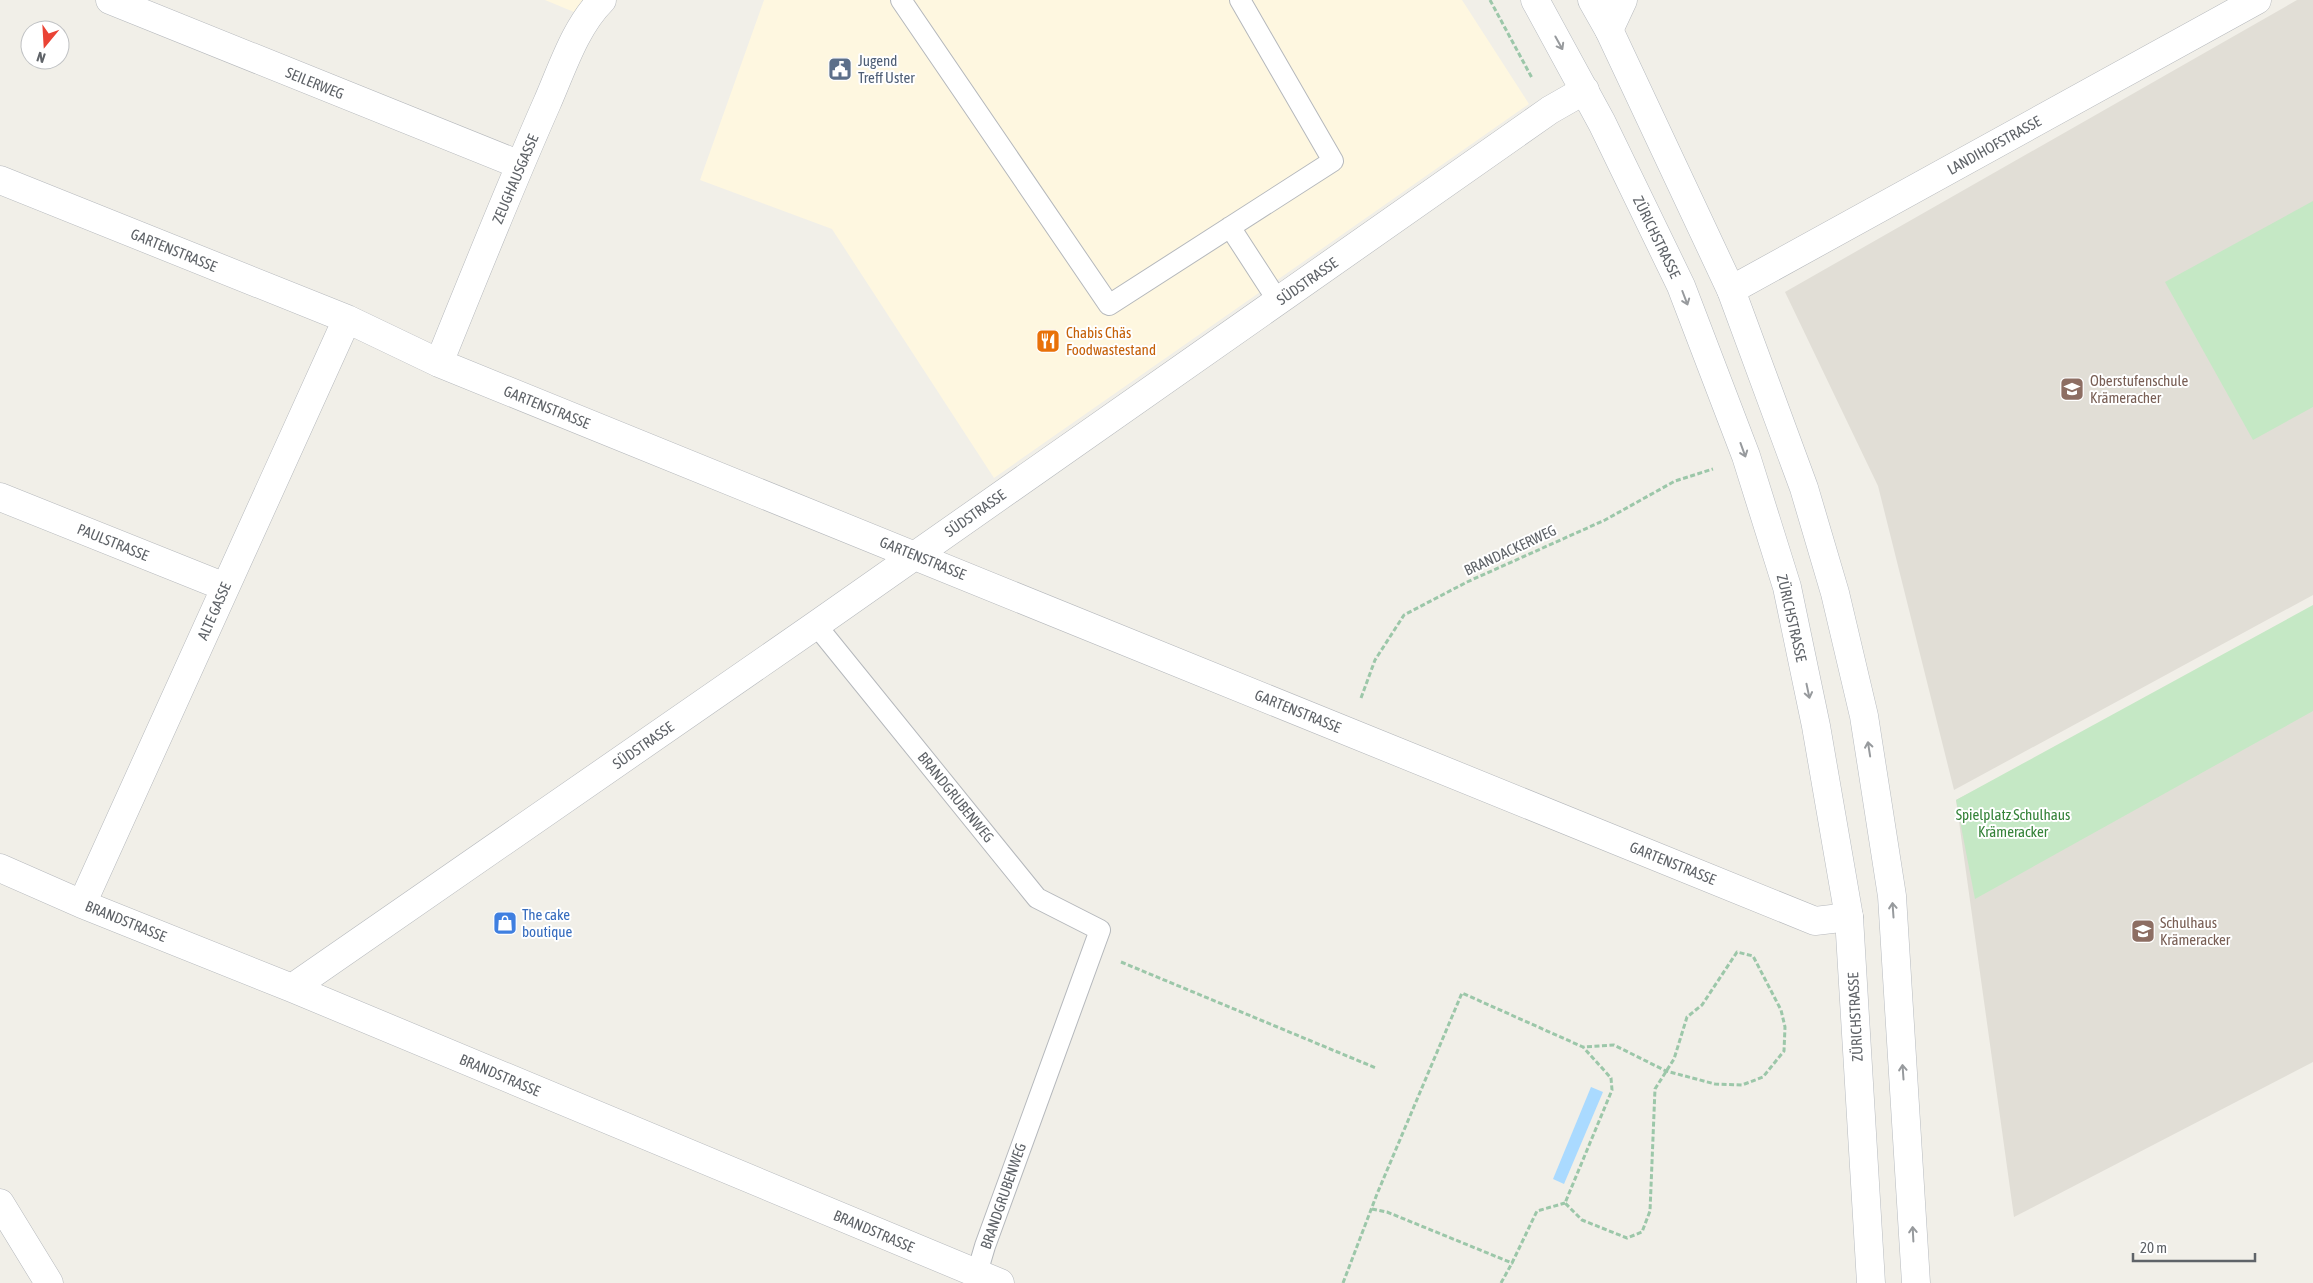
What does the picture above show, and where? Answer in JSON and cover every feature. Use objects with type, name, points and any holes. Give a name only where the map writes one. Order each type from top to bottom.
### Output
[{"type":"street","name":"SEILERWEG","points":[[110,0],[520,165]]},
{"type":"street","name":"ZEUGHAUSGASSE","points":[[439,363],[520,165],[574,43],[593,9],[602,0]]},
{"type":"street","name":"ZÜRICHSTRASSE","points":[[1535,0],[1585,90],[1681,286],[1746,456],[1787,587],[1816,726],[1849,917],[1871,1283]]},
{"type":"street","points":[[1592,0],[1609,30],[1731,290],[1804,488],[1835,592],[1864,716],[1892,896],[1916,1283]]},
{"type":"street","points":[[1609,30],[1623,0]]},
{"type":"street","name":"LANDIHOFSTRASSE","points":[[1731,290],[2257,0]]},
{"type":"street","name":"SÜDSTRASSE","points":[[292,988],[816,625],[1550,110],[1585,90]]},
{"type":"street","name":"GARTENSTRASSE","points":[[0,180],[347,320],[439,363],[1815,921],[1849,917]]},
{"type":"street","name":"ALTE GASSE","points":[[82,904],[347,320]]},
{"type":"street","name":"PAULSTRASSE","points":[[0,497],[225,587]]},
{"type":"street","name":"BRANDSTRASSE","points":[[0,868],[82,904],[292,988],[989,1278]]},
{"type":"street","points":[[0,1203],[49,1283]]},
{"type":"lane","points":[[901,0],[1109,306],[1333,161],[1240,0]]},
{"type":"lane","points":[[1230,226],[1278,301]]},
{"type":"lane","name":"BRANDGRUBENWEG","points":[[816,625],[1037,898],[1100,930],[1092,950],[989,1278]]},
{"type":"path","points":[[1490,0],[1550,110]]},
{"type":"path","name":"BRANDACKERWEG","points":[[1348,732],[1375,660],[1404,616],[1467,582],[1605,520],[1675,481],[1746,456]]},
{"type":"path","points":[[1092,950],[1376,1068]]},
{"type":"path","points":[[1565,1203],[1582,1220],[1602,1230],[1627,1238],[1642,1232],[1650,1211],[1655,1088],[1666,1071],[1674,1059],[1687,1017],[1702,1005],[1737,952],[1753,956],[1781,1010],[1785,1027],[1784,1051],[1763,1077],[1742,1085],[1715,1084],[1666,1071],[1614,1045],[1583,1046]]},
{"type":"path","points":[[1343,1283],[1462,993],[1583,1046],[1611,1078],[1612,1090],[1565,1203]]},
{"type":"path","points":[[1500,1283],[1512,1263],[1537,1211],[1565,1203]]},
{"type":"path","points":[[1372,1209],[1387,1212],[1512,1263]]},
{"type":"shaded area","points":[[545,0],[586,0],[574,12]]},
{"type":"shaded area","points":[[764,0],[1462,0],[1529,104],[994,478],[832,229],[700,180]]},
{"type":"shaded area","name":"Oberstufenschule Krämeracher","points":[[2297,0],[2313,0],[2313,595],[1954,790],[1878,486],[1785,292]]},
{"type":"shaded area","name":"Schulhaus Krämeracker","points":[[2313,614],[2313,1062],[2014,1217],[1956,800]]},
{"type":"green space","points":[[2313,201],[2313,407],[2253,440],[2165,282]]},
{"type":"green space","name":"Spielplatz Schulhaus Krämeracker","points":[[2313,605],[2313,711],[1975,899],[1956,800]]},
{"type":"water","points":[[1591,1087],[1603,1092],[1564,1184],[1553,1179]]},
{"type":"place","name":"Jugend Treff Uster","points":[[840,69]]},
{"type":"place","name":"Chabis Chäs Foodwastestand","points":[[1048,341]]},
{"type":"place","name":"Oberstufenschule Krämeracher","points":[[2072,389]]},
{"type":"place","name":"The cake boutique","points":[[505,923]]},
{"type":"place","name":"Schulhaus Krämeracker","points":[[2143,931]]}]
